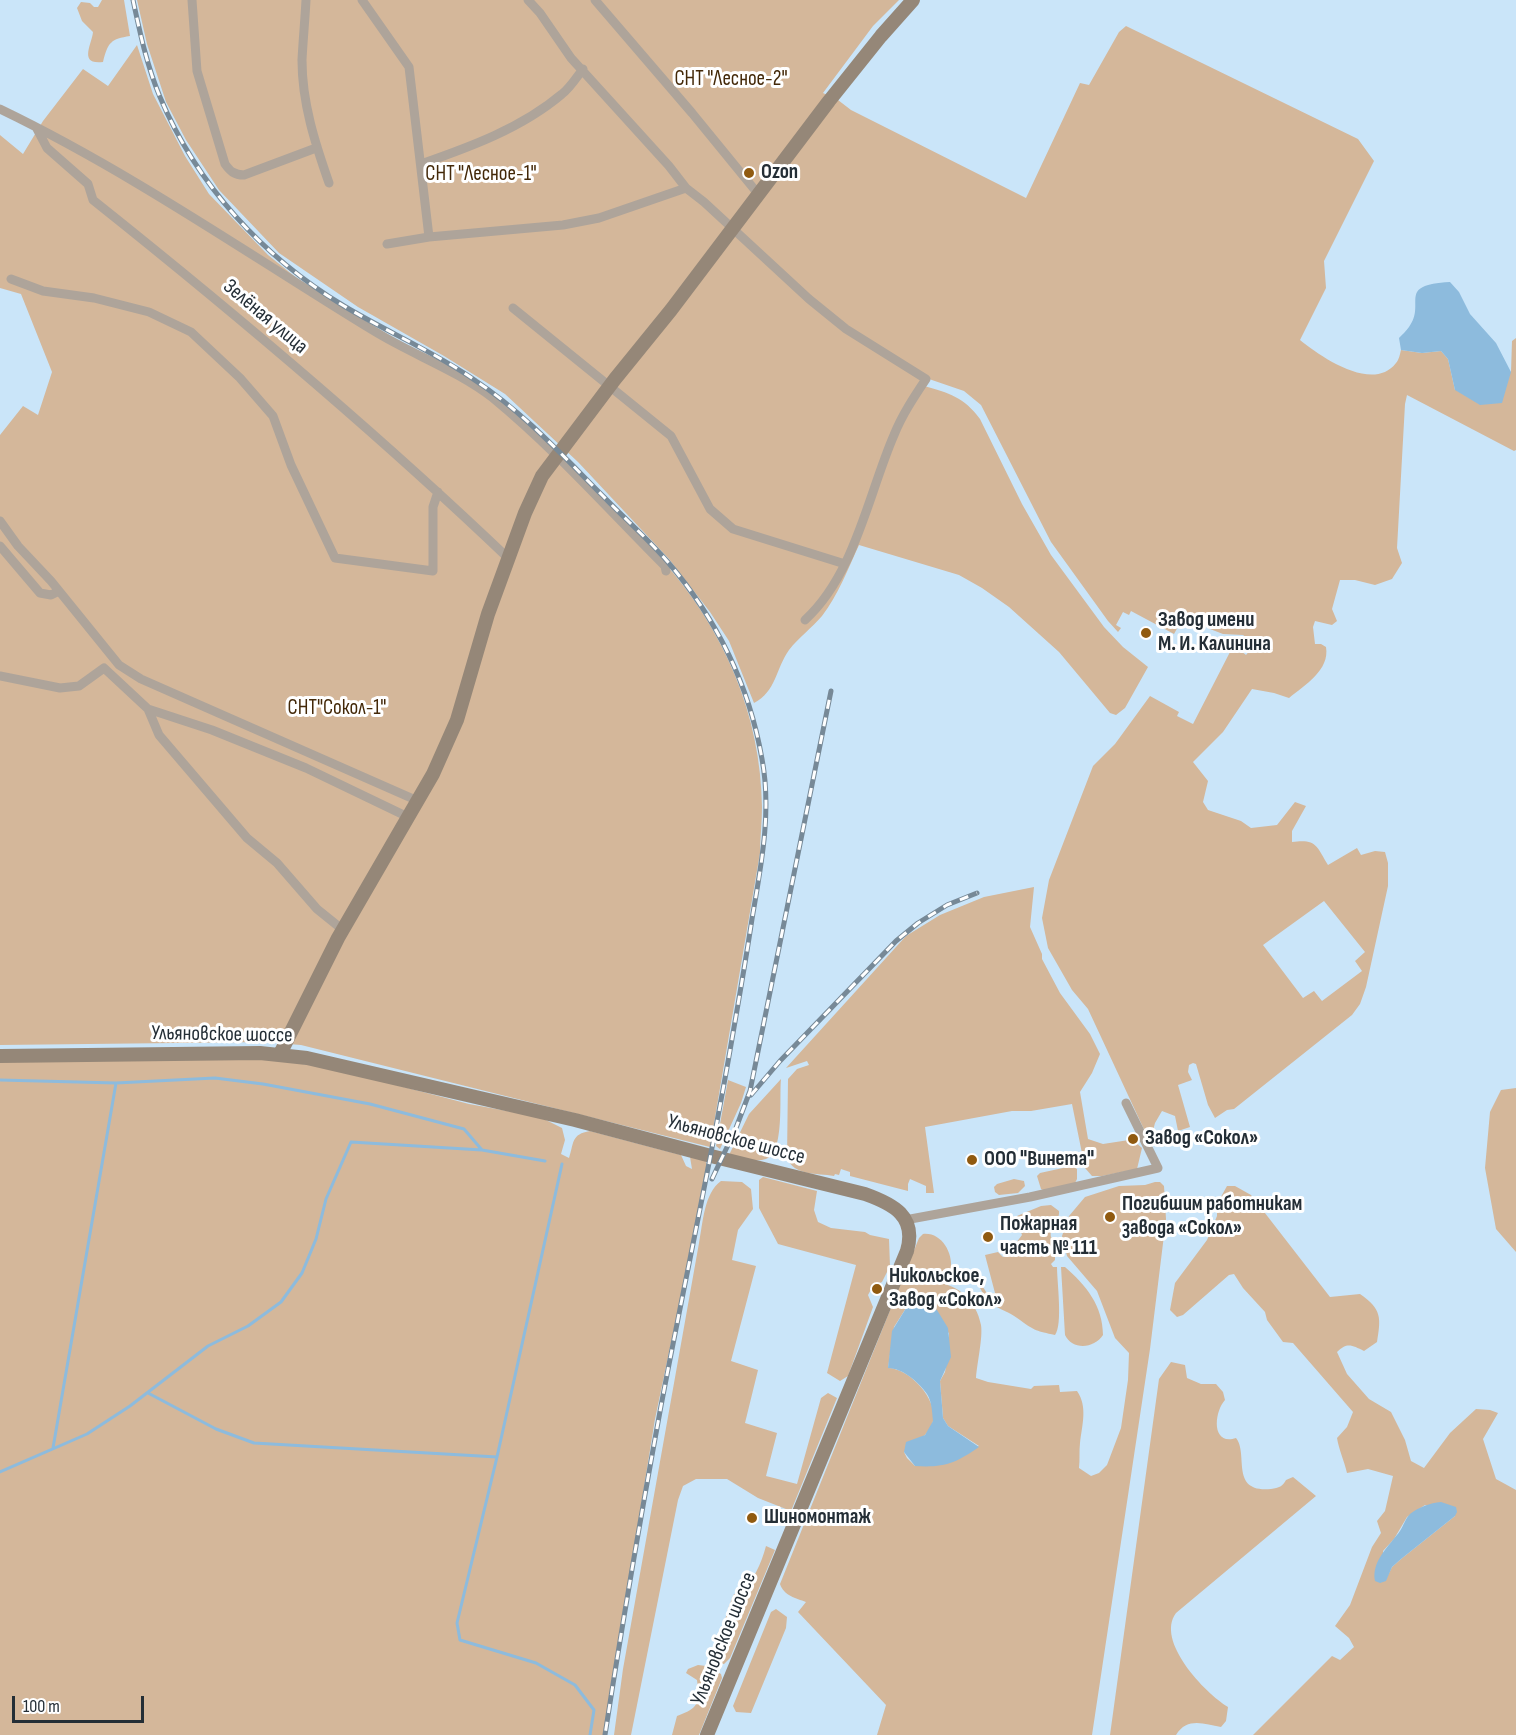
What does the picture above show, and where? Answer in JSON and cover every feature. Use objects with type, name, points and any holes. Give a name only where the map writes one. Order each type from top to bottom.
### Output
[{"type":"main road","points":[[280,1054],[343,930],[433,774],[457,720],[488,614],[542,476],[866,54],[913,0]]},
{"type":"main road","name":"Ульяновское шоссе","points":[[0,1056],[280,1054],[307,1058],[575,1120],[865,1194],[890,1204],[905,1220],[909,1235],[907,1251],[707,1735]]},
{"type":"street","points":[[192,0],[197,70],[225,164],[230,171],[236,175],[244,175],[316,148]]},
{"type":"street","points":[[306,0],[302,62],[305,99],[316,148],[329,183]]},
{"type":"street","points":[[362,0],[409,67],[429,237]]},
{"type":"street","points":[[528,0],[540,13],[571,58],[669,166],[686,188],[808,299],[846,329],[926,379],[894,434],[845,564],[820,606],[805,620]]},
{"type":"street","points":[[595,0],[759,195]]},
{"type":"street","points":[[421,164],[492,137],[538,112],[564,93],[583,69]]},
{"type":"street","points":[[0,110],[36,127],[238,244],[376,333],[467,381],[491,397],[531,430],[664,566],[666,571]]},
{"type":"street","name":"Зелёная улица","points":[[36,127],[47,148],[88,184],[93,200],[207,291],[438,492],[508,558]]},
{"type":"street","points":[[387,244],[429,237],[581,222],[686,188]]},
{"type":"street","points":[[11,279],[43,291],[94,298],[149,312],[191,332],[240,378],[273,416],[291,465],[335,558],[434,571],[433,507],[438,492]]},
{"type":"street","points":[[513,308],[671,436],[710,509],[733,529],[845,564]]},
{"type":"street","points":[[0,521],[18,546],[59,591],[119,665],[141,680],[418,801]]},
{"type":"street","points":[[0,546],[40,593],[51,595],[59,591]]},
{"type":"street","points":[[0,676],[60,688],[79,686],[104,668],[148,709],[159,735],[247,838],[277,863],[317,909],[343,930]]},
{"type":"street","points":[[148,709],[212,730],[295,764],[408,817]]},
{"type":"street","points":[[905,1220],[1030,1197],[1158,1168],[1126,1103]]},
{"type":"green space","points":[[102,0],[124,0],[130,36],[114,40],[103,62],[95,62],[91,60],[88,53],[93,32],[82,21],[77,8],[81,2],[98,7]]},
{"type":"green space","points":[[137,0],[899,0],[873,26],[823,93],[838,100],[851,110],[1026,198],[1080,83],[1089,85],[1119,32],[1126,26],[1358,139],[1374,161],[1324,261],[1326,288],[1300,340],[1334,363],[1361,373],[1374,374],[1386,371],[1399,359],[1401,350],[1422,353],[1441,351],[1448,359],[1455,390],[1511,372],[1512,341],[1516,338],[1516,450],[1407,395],[1397,548],[1402,563],[1392,579],[1375,585],[1355,580],[1340,580],[1332,609],[1337,621],[1332,625],[1315,621],[1313,627],[1315,644],[1326,647],[1324,663],[1320,670],[1289,698],[1252,689],[1223,732],[1193,762],[1208,781],[1203,802],[1208,810],[1241,821],[1251,828],[1277,825],[1295,802],[1306,806],[1292,831],[1292,842],[1311,843],[1328,865],[1357,848],[1361,855],[1375,851],[1385,852],[1388,863],[1388,886],[1366,987],[1360,1004],[1352,1015],[1234,1109],[1227,1110],[1215,1118],[1208,1105],[1196,1064],[1189,1065],[1188,1072],[1192,1080],[1178,1085],[1190,1127],[1178,1131],[1175,1116],[1162,1111],[1155,1123],[1151,1138],[1148,1138],[1088,1009],[1072,990],[1048,948],[1042,918],[1049,880],[1093,766],[1115,744],[1150,696],[1179,712],[1177,716],[1193,724],[1230,652],[1236,647],[1246,655],[1255,644],[1243,635],[1223,634],[1210,629],[1185,614],[1174,634],[1131,611],[1129,615],[1123,612],[1116,625],[1121,628],[1118,632],[1051,542],[981,405],[964,391],[929,379],[924,386],[962,401],[980,419],[1022,504],[1051,555],[1104,627],[1123,647],[1148,667],[1125,708],[1116,715],[1110,713],[1059,652],[1009,607],[982,588],[959,575],[859,545],[828,608],[789,650],[767,693],[754,703],[729,641],[710,612],[669,559],[578,462],[505,394],[358,307],[279,253],[219,190],[186,140],[166,102],[147,44]],"holes":[[[1324,901],[1365,952],[1355,961],[1362,971],[1322,1001],[1314,991],[1303,998],[1263,945]]]},
{"type":"green space","name":"СНТ\"Сокол-1\"","points":[[137,45],[153,94],[185,156],[209,194],[268,255],[308,287],[502,402],[664,562],[685,588],[721,645],[735,676],[755,739],[762,813],[760,853],[710,1147],[301,1045],[264,1042],[0,1045],[0,435],[23,406],[38,415],[52,372],[21,294],[0,288],[0,135],[23,154],[43,121],[83,69],[108,86]]},
{"type":"green space","points":[[1034,887],[1030,927],[1042,959],[1060,993],[1090,1034],[1100,1054],[1080,1092],[1088,1139],[1103,1144],[1134,1141],[1142,1148],[1137,1169],[1092,1176],[1085,1168],[1072,1104],[1031,1111],[1012,1111],[925,1127],[934,1193],[926,1193],[926,1186],[910,1179],[908,1191],[850,1176],[850,1172],[841,1169],[839,1175],[834,1176],[807,1173],[790,1164],[787,1158],[788,1079],[797,1069],[809,1065],[807,1061],[786,1068],[906,936],[940,915],[984,897]]},
{"type":"green space","points":[[264,1058],[335,1069],[469,1104],[540,1117],[562,1128],[565,1140],[561,1154],[569,1158],[576,1137],[590,1131],[681,1155],[686,1166],[692,1169],[690,1157],[705,1160],[707,1165],[702,1195],[655,1419],[604,1735],[0,1735],[0,1061]]},
{"type":"green space","points":[[781,1079],[779,1136],[772,1155],[766,1159],[757,1160],[729,1155],[749,1114]]},
{"type":"green space","points":[[728,1080],[746,1087],[720,1149],[716,1146]]},
{"type":"green space","points":[[1516,1088],[1516,1252],[1496,1229],[1485,1168],[1490,1112],[1501,1090]]},
{"type":"green space","points":[[1072,1166],[1077,1169],[1075,1183],[1045,1191],[1041,1189],[1037,1176],[1040,1173]]},
{"type":"green space","points":[[763,1177],[817,1191],[814,1210],[818,1222],[831,1228],[865,1232],[889,1239],[890,1266],[882,1282],[873,1286],[868,1295],[873,1307],[848,1376],[840,1381],[827,1373],[856,1265],[778,1244],[759,1208],[759,1180]]},
{"type":"green space","points":[[1014,1179],[1024,1181],[1025,1186],[1018,1193],[999,1195],[995,1192],[994,1187],[997,1184]]},
{"type":"green space","points":[[721,1181],[742,1182],[751,1189],[753,1209],[738,1230],[732,1260],[756,1266],[731,1361],[758,1370],[745,1423],[777,1433],[766,1476],[797,1484],[821,1398],[828,1393],[837,1398],[791,1511],[758,1498],[727,1479],[696,1479],[683,1486],[678,1500],[631,1735],[614,1735],[623,1669],[703,1218],[711,1193]]},
{"type":"green space","points":[[1160,1182],[1164,1186],[1166,1219],[1150,1349],[1092,1735],[877,1735],[886,1705],[798,1612],[806,1602],[787,1594],[780,1584],[919,1238],[923,1234],[929,1234],[945,1244],[950,1256],[951,1269],[934,1278],[935,1282],[959,1290],[971,1301],[979,1316],[981,1337],[976,1378],[1031,1389],[1034,1386],[1059,1385],[1060,1392],[1077,1391],[1083,1410],[1079,1468],[1091,1476],[1099,1473],[1107,1465],[1121,1428],[1128,1380],[1129,1353],[1115,1338],[1097,1291],[1067,1256],[1062,1236],[1069,1216],[1085,1197],[1119,1186]],"holes":[[[908,1305],[949,1333],[945,1372],[940,1381],[943,1418],[948,1426],[979,1446],[915,1466],[904,1452],[932,1426],[933,1412],[931,1403],[913,1379],[896,1369],[888,1368],[894,1327]]]},
{"type":"green space","points":[[1227,1186],[1235,1186],[1251,1195],[1330,1297],[1360,1294],[1376,1309],[1379,1320],[1377,1342],[1364,1351],[1350,1345],[1337,1352],[1347,1374],[1369,1399],[1391,1412],[1405,1440],[1411,1461],[1424,1468],[1450,1433],[1476,1409],[1498,1413],[1483,1439],[1496,1479],[1516,1490],[1516,1735],[1253,1735],[1332,1656],[1340,1660],[1354,1647],[1349,1638],[1335,1626],[1350,1605],[1372,1547],[1381,1533],[1377,1521],[1385,1511],[1393,1476],[1368,1469],[1347,1473],[1337,1438],[1347,1427],[1353,1412],[1293,1343],[1283,1342],[1267,1320],[1265,1312],[1243,1288],[1234,1274],[1229,1275],[1183,1315],[1177,1317],[1170,1310],[1175,1283],[1207,1240],[1217,1216],[1217,1204]],"holes":[[[1425,1505],[1455,1516],[1392,1567],[1385,1581],[1383,1551],[1394,1539],[1407,1517]]]},
{"type":"green space","points":[[1051,1205],[1059,1211],[1051,1233],[1051,1237],[1055,1240],[1055,1260],[1051,1264],[1057,1267],[1059,1303],[1059,1322],[1055,1335],[1033,1329],[988,1300],[980,1288],[983,1287],[988,1295],[995,1293],[985,1255],[998,1252],[1003,1257],[1021,1251],[1015,1248],[1022,1235],[1017,1216],[1041,1206]]},
{"type":"green space","points":[[1061,1267],[1065,1267],[1080,1281],[1097,1305],[1103,1335],[1089,1345],[1073,1343],[1065,1335]]},
{"type":"green space","points":[[1171,1362],[1185,1365],[1187,1378],[1201,1384],[1216,1384],[1223,1392],[1225,1400],[1221,1405],[1217,1427],[1222,1437],[1236,1438],[1240,1445],[1245,1479],[1250,1485],[1258,1489],[1274,1489],[1293,1477],[1316,1496],[1176,1613],[1171,1625],[1172,1638],[1186,1665],[1207,1690],[1228,1707],[1226,1721],[1221,1727],[1196,1723],[1180,1729],[1176,1735],[1110,1735],[1159,1379]]},
{"type":"green space","points":[[766,1546],[775,1550],[730,1658],[724,1664],[717,1663],[714,1658],[734,1594],[740,1594],[753,1577]]},
{"type":"green space","points":[[776,1609],[787,1617],[786,1628],[751,1713],[736,1712],[733,1706],[771,1612]]},
{"type":"green space","points":[[698,1665],[706,1666],[721,1674],[722,1678],[699,1735],[672,1735],[677,1716],[694,1707],[698,1699],[697,1680],[686,1673],[688,1669]]},
{"type":"water","points":[[1450,282],[1459,292],[1470,314],[1496,343],[1511,372],[1502,403],[1480,405],[1455,390],[1448,359],[1441,351],[1422,353],[1401,350],[1399,338],[1414,318],[1418,291],[1433,284]]},
{"type":"water","points":[[913,1302],[928,1305],[937,1310],[948,1328],[951,1357],[940,1381],[943,1418],[948,1426],[979,1447],[956,1461],[942,1465],[915,1466],[904,1452],[906,1442],[925,1435],[933,1421],[932,1407],[927,1394],[915,1380],[899,1370],[888,1368],[892,1331],[908,1305]]},
{"type":"water","points":[[1441,1502],[1456,1507],[1455,1516],[1392,1567],[1386,1581],[1380,1583],[1375,1581],[1379,1560],[1408,1516],[1421,1507]]},
{"type":"waterway","points":[[0,1080],[116,1083],[215,1078],[263,1084],[370,1104],[464,1129],[482,1150]]},
{"type":"waterway","points":[[53,1448],[116,1083]]},
{"type":"waterway","points":[[0,1472],[87,1434],[130,1406],[208,1346],[248,1326],[281,1302],[302,1273],[316,1239],[326,1199],[351,1142],[482,1150],[545,1161]]},
{"type":"waterway","points":[[562,1164],[497,1457],[457,1623],[460,1640],[536,1663],[575,1685],[594,1710],[590,1735]]},
{"type":"waterway","points":[[148,1393],[216,1429],[254,1443],[497,1457]]},
{"type":"railway","points":[[133,0],[151,73],[175,129],[213,189],[236,216],[260,242],[314,287],[377,325],[444,361],[494,393],[557,450],[659,553],[685,583],[701,605],[728,653],[749,704],[765,779],[766,819],[759,879],[724,1085],[654,1447],[605,1735]]},
{"type":"railway","points":[[712,1179],[736,1128],[750,1091],[831,691]]},
{"type":"railway","points":[[751,1095],[780,1061],[896,941],[918,923],[947,905],[977,893]]},
{"type":"place","name":"Ozon","points":[[749,173]]},
{"type":"place","name":"Завод имени М. И. Калинина","points":[[1146,633]]},
{"type":"place","name":"Завод «Сокол»","points":[[1133,1139]]},
{"type":"place","name":"ООО \"Винета\"","points":[[972,1160]]},
{"type":"place","name":"Погибшим работникам завода «Сокол»","points":[[1110,1217]]},
{"type":"place","name":"Пожарная часть № 111","points":[[988,1237]]},
{"type":"place","name":"Никольское, Завод «Сокол»","points":[[877,1289]]},
{"type":"place","name":"Шиномонтаж","points":[[752,1518]]},
{"type":"park label","name":"СНТ \"Лесное-2\"","points":[[731,80]]},
{"type":"park label","name":"СНТ \"Лесное-1\"","points":[[481,175]]}]
